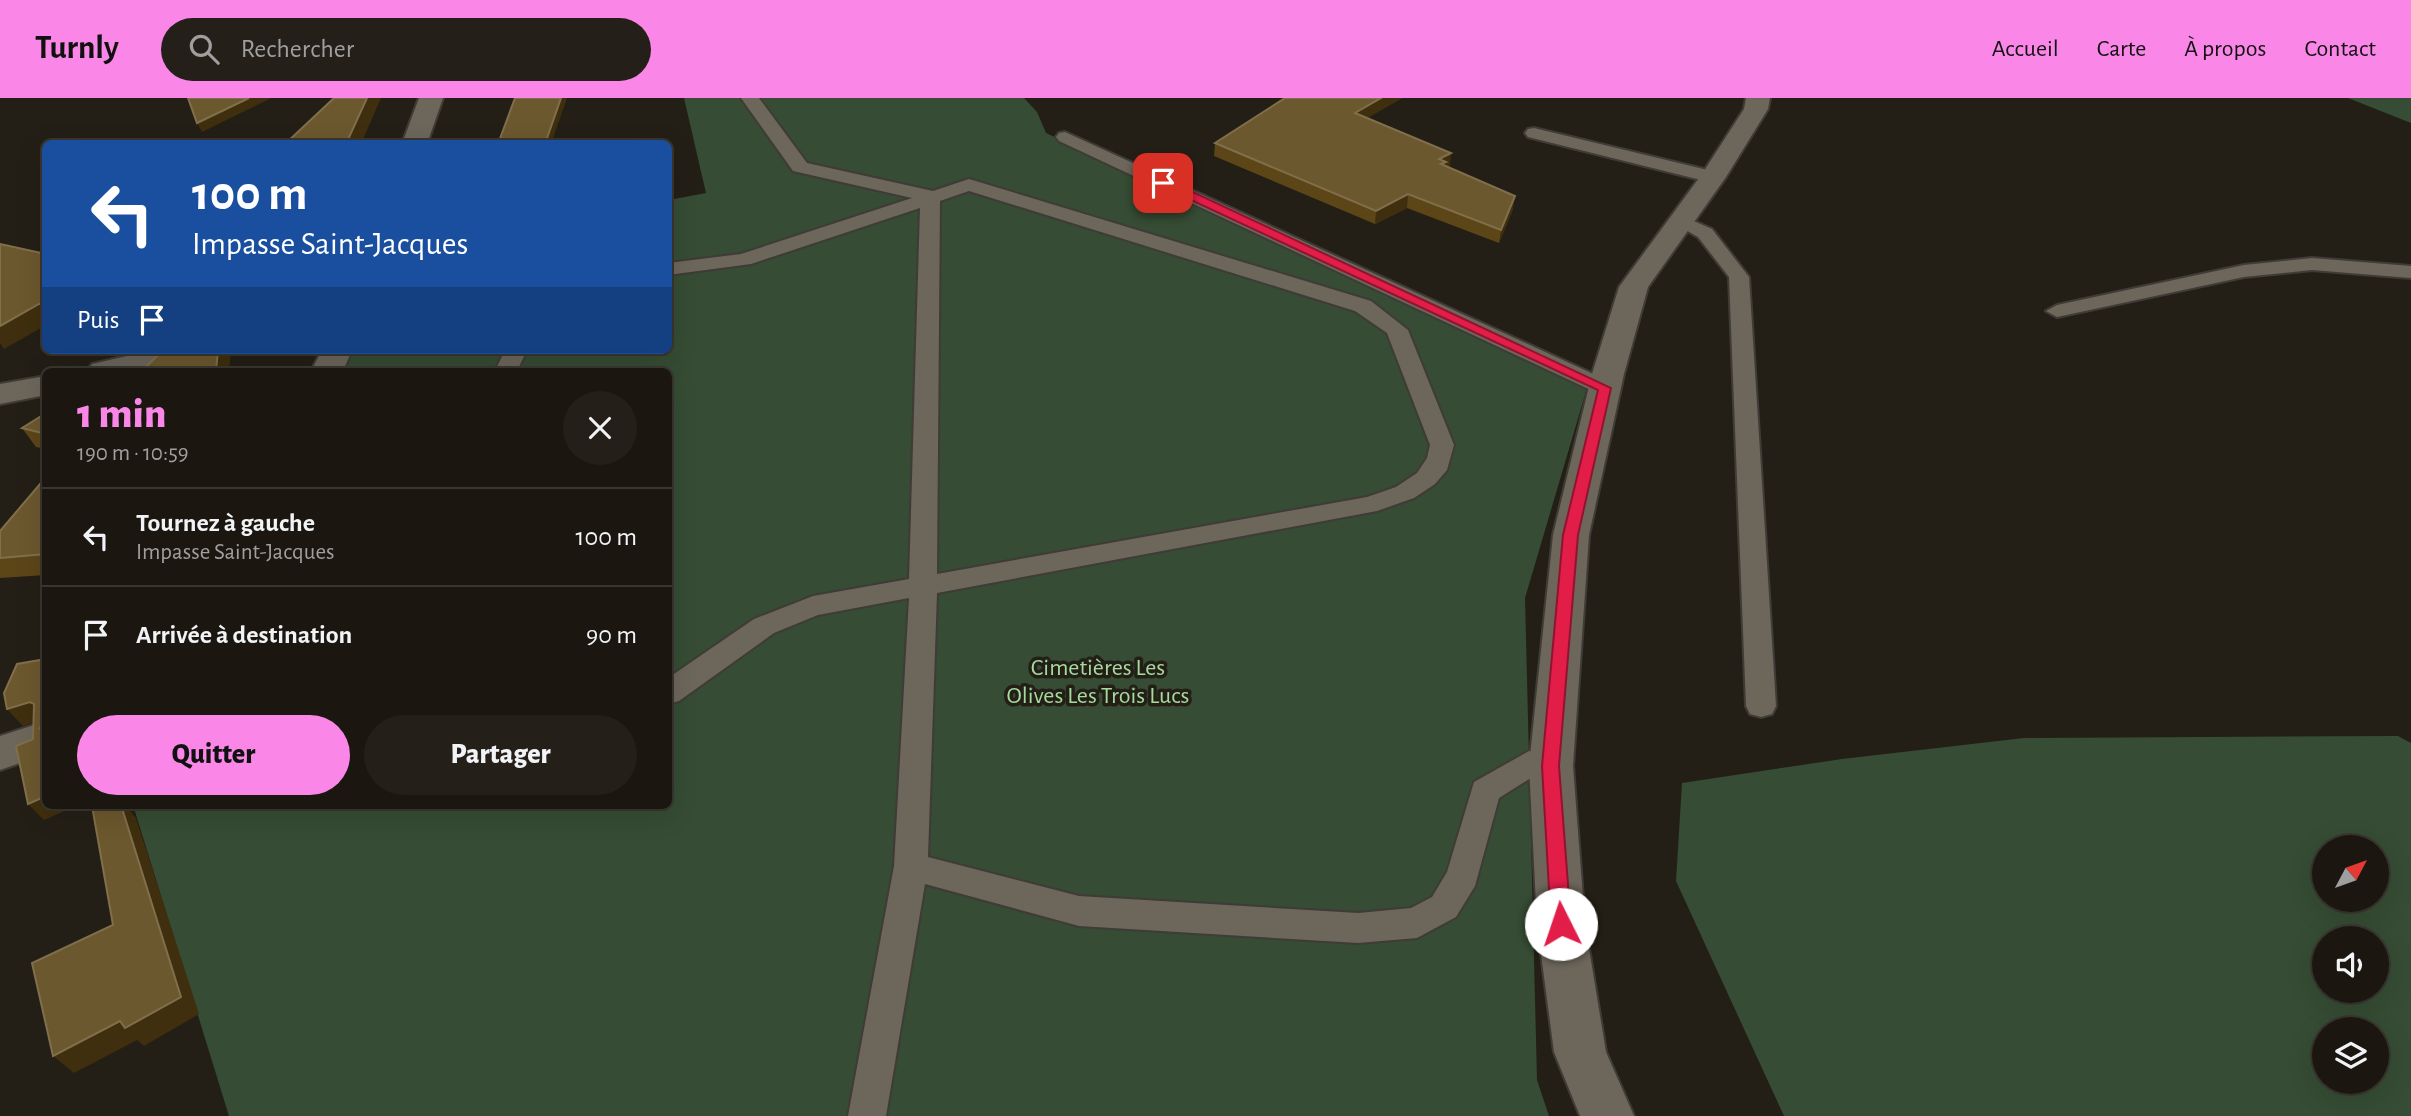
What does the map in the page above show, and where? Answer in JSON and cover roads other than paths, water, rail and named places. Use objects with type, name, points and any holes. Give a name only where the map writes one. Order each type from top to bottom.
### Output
[{"type":"street","points":[[415,140],[431,98]]},
{"type":"street","points":[[1607,1116],[1580,1052],[1561,924],[1550,766],[1571,535],[1605,388],[1634,287],[1713,177],[1756,109],[1758,98]]},
{"type":"street","points":[[116,368],[177,354]]},
{"type":"street","points":[[0,394],[42,385]]},
{"type":"street","points":[[0,753],[42,738]]},
{"type":"lane","points":[[750,98],[800,167],[835,177],[930,196]]},
{"type":"lane","points":[[1534,132],[1713,177]]},
{"type":"lane","points":[[1065,137],[1605,388]]},
{"type":"lane","points":[[672,269],[744,260],[930,196],[969,186],[1363,306],[1397,330],[1443,444],[1441,459],[1417,487],[1378,502],[850,597],[782,617],[764,626],[672,691]]},
{"type":"lane","points":[[867,1116],[911,866],[923,585],[930,196]]},
{"type":"lane","points":[[1680,221],[1705,233],[1739,277],[1761,706]]},
{"type":"lane","points":[[2057,311],[2244,271],[2312,264],[2411,272]]},
{"type":"lane","points":[[911,866],[1079,911],[1358,928],[1417,923],[1444,907],[1463,876],[1485,791],[1529,763],[1550,766]]},
{"type":"park label","name":"Cimetières Les Olives Les Trois Lucs","points":[[1098,681]]}]
